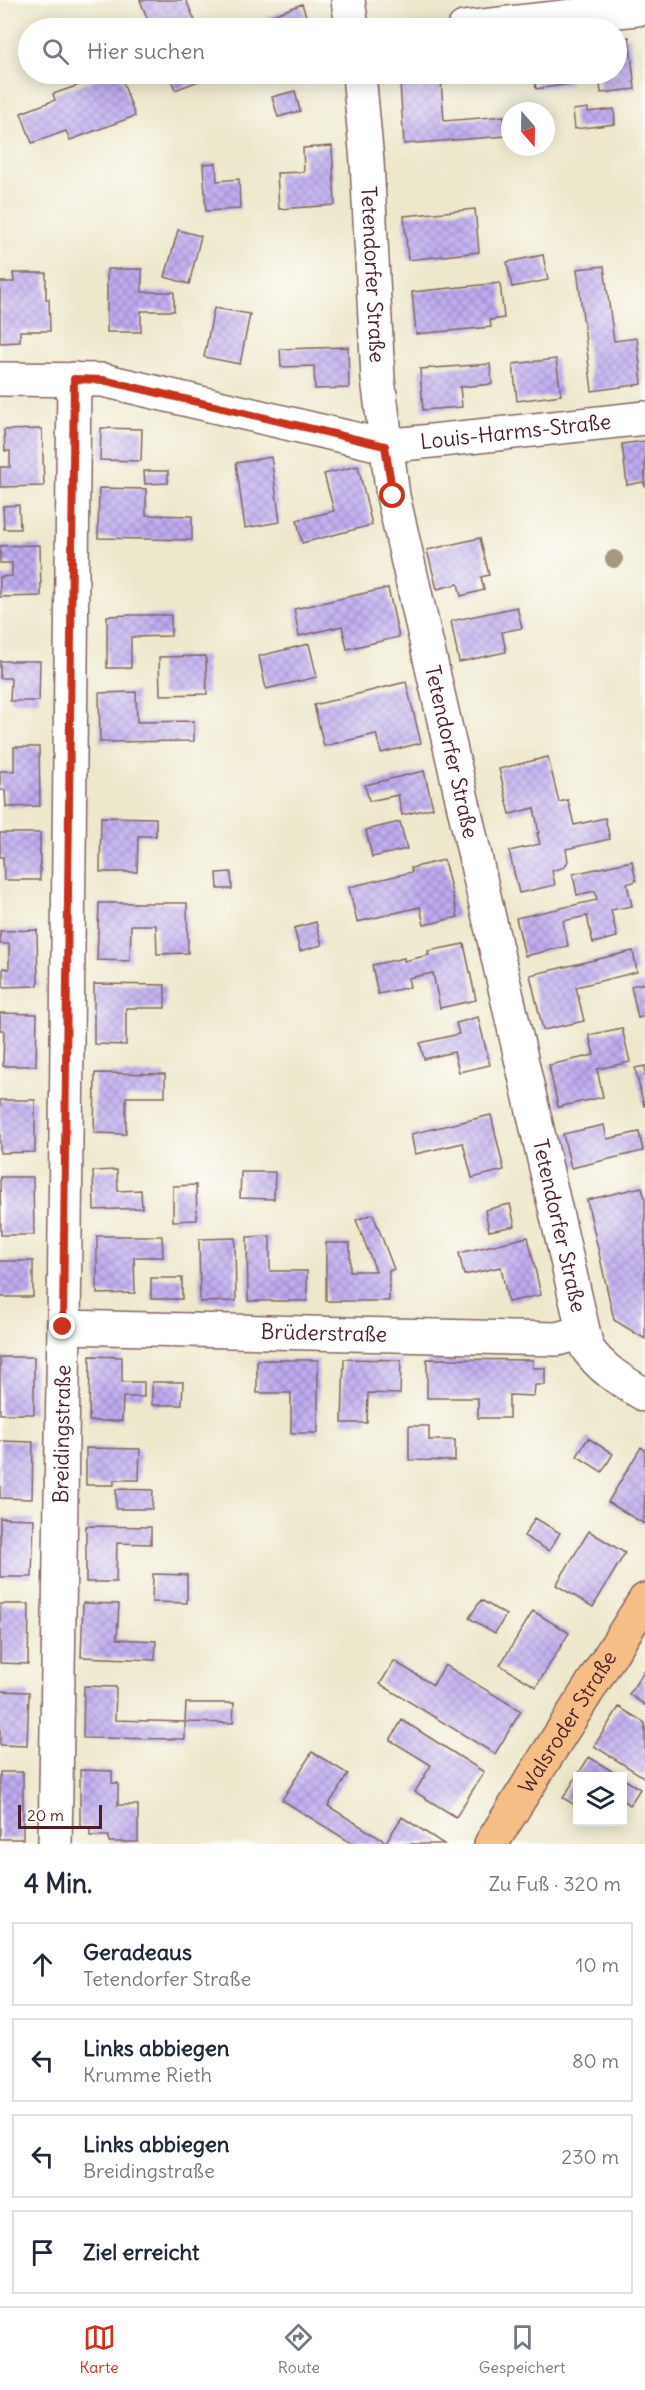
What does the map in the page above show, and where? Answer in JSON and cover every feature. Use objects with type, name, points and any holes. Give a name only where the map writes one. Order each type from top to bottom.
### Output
[{"type":"main road","name":"Walsroder Straße","points":[[491,1844],[645,1600]]},
{"type":"street","points":[[348,0],[351,18]]},
{"type":"street","points":[[526,18],[594,7],[645,8]]},
{"type":"street","name":"Tetendorfer Straße","points":[[360,84],[367,161],[378,379],[393,496],[587,1347],[596,1361],[613,1375],[645,1395]]},
{"type":"street","name":"Louis-Harms-Straße","points":[[0,379],[103,380],[385,446],[645,418]]},
{"type":"street","name":"Breidingstraße","points":[[55,1844],[74,379]]},
{"type":"street","name":"Brüderstraße","points":[[63,1327],[557,1339],[583,1332]]},
{"type":"building","points":[[140,0],[186,0],[194,18],[147,18]]},
{"type":"building","points":[[302,4],[307,18],[265,18]]},
{"type":"building","points":[[627,37],[629,37],[635,89],[601,93],[600,84],[627,84]]},
{"type":"building","points":[[82,84],[124,84],[135,116],[70,140],[66,131],[32,143],[21,113],[55,100],[53,94]]},
{"type":"building","points":[[173,84],[191,84],[175,90]]},
{"type":"building","points":[[400,84],[441,84],[444,121],[501,116],[501,136],[404,144]]},
{"type":"building","points":[[535,84],[570,84],[536,89]]},
{"type":"building","points":[[295,91],[300,111],[278,117],[272,97]]},
{"type":"building","points":[[588,108],[588,112],[614,109],[615,124],[575,129],[573,110]]},
{"type":"building","points":[[332,146],[335,205],[279,209],[277,173],[304,172],[303,148]]},
{"type":"building","points":[[216,163],[217,181],[239,179],[240,209],[206,211],[203,164]]},
{"type":"building","points":[[475,209],[479,252],[408,260],[404,216]]},
{"type":"building","points":[[178,230],[201,236],[189,284],[165,277]]},
{"type":"building","points":[[543,255],[548,280],[512,287],[507,262]]},
{"type":"building","points":[[604,266],[614,341],[637,338],[642,384],[592,391],[577,269]]},
{"type":"building","points":[[107,269],[142,269],[142,292],[174,292],[174,311],[141,311],[141,332],[107,332]]},
{"type":"building","points":[[13,273],[46,273],[50,331],[20,331],[20,342],[0,343],[0,282],[14,282]]},
{"type":"building","points":[[500,283],[504,318],[490,320],[491,327],[416,334],[412,292]]},
{"type":"building","points":[[214,308],[250,314],[240,364],[204,357]]},
{"type":"building","points":[[348,347],[349,388],[315,389],[314,366],[281,367],[280,349]]},
{"type":"building","points":[[556,359],[561,395],[517,401],[513,364]]},
{"type":"building","points":[[490,364],[492,384],[460,387],[462,407],[423,410],[420,369]]},
{"type":"building","points":[[101,428],[142,429],[141,461],[100,460]]},
{"type":"building","points":[[42,429],[44,486],[0,487],[0,467],[10,467],[10,451],[5,451],[4,430]]},
{"type":"building","points":[[645,441],[645,487],[643,482],[627,485],[622,444]]},
{"type":"building","points":[[271,457],[280,522],[245,528],[236,463]]},
{"type":"building","points":[[358,466],[372,525],[302,543],[297,520],[334,511],[324,474]]},
{"type":"building","points":[[144,471],[168,471],[168,483],[145,484]]},
{"type":"building","points":[[99,488],[146,489],[146,515],[192,516],[192,540],[98,538]]},
{"type":"building","points":[[19,505],[20,529],[4,529],[3,506]]},
{"type":"building","points":[[480,538],[489,575],[481,577],[484,590],[461,596],[458,584],[437,589],[427,550]]},
{"type":"building","points":[[40,545],[41,596],[0,597],[0,577],[12,576],[12,563],[0,563],[0,546]]},
{"type":"building","points":[[388,588],[399,637],[347,649],[342,626],[299,636],[294,609]]},
{"type":"building","points":[[517,607],[522,628],[502,632],[506,652],[459,662],[451,621]]},
{"type":"building","points":[[171,615],[171,636],[131,637],[131,668],[107,668],[107,616]]},
{"type":"building","points":[[309,644],[317,677],[266,689],[259,656]]},
{"type":"building","points":[[206,656],[207,694],[160,695],[159,657]]},
{"type":"building","points":[[0,661],[40,661],[39,701],[10,701],[11,678],[0,678]]},
{"type":"building","points":[[406,682],[421,743],[381,753],[376,734],[324,746],[314,705]]},
{"type":"building","points":[[136,692],[137,722],[194,721],[194,741],[100,742],[99,693]]},
{"type":"building","points":[[14,747],[39,747],[40,806],[6,807],[5,790],[0,790],[0,771],[14,771]]},
{"type":"building","points":[[548,757],[559,802],[568,800],[574,825],[605,818],[610,839],[566,849],[568,861],[565,867],[552,871],[555,885],[519,893],[509,851],[540,844],[537,833],[539,833],[534,808],[510,814],[499,769]]},
{"type":"building","points":[[424,771],[433,808],[402,815],[398,795],[369,801],[365,785]]},
{"type":"building","points":[[101,817],[156,818],[156,836],[138,836],[137,872],[100,872]]},
{"type":"building","points":[[400,822],[407,849],[372,857],[366,830]]},
{"type":"building","points":[[0,833],[40,833],[40,880],[4,880],[3,857],[0,857]]},
{"type":"building","points":[[444,860],[458,917],[424,925],[420,907],[357,922],[349,887],[412,872],[411,868]]},
{"type":"building","points":[[632,861],[636,881],[627,884],[632,906],[611,910],[617,937],[593,943],[587,916],[563,921],[568,946],[525,956],[516,918],[597,900],[595,891],[577,895],[573,874]]},
{"type":"building","points":[[231,872],[232,889],[218,889],[217,873]]},
{"type":"building","points":[[99,903],[187,903],[188,953],[157,954],[156,925],[131,925],[130,961],[97,960]]},
{"type":"building","points":[[316,922],[322,945],[300,951],[294,928]]},
{"type":"building","points":[[37,930],[38,986],[3,987],[3,968],[9,969],[9,944],[0,944],[0,931]]},
{"type":"building","points":[[464,944],[476,1000],[440,1008],[433,973],[408,978],[410,987],[378,994],[372,965],[404,958],[404,961],[429,955],[428,951]]},
{"type":"building","points":[[633,951],[637,972],[576,987],[584,1021],[543,1030],[530,975]]},
{"type":"building","points":[[645,983],[645,1016],[638,1018],[631,986]]},
{"type":"building","points":[[94,984],[165,985],[165,1008],[126,1008],[126,1045],[94,1044]]},
{"type":"building","points":[[0,1013],[37,1014],[36,1066],[3,1066],[4,1030],[0,1030]]},
{"type":"building","points":[[478,1017],[490,1065],[459,1072],[454,1052],[424,1059],[420,1043],[459,1034],[456,1023]]},
{"type":"building","points":[[622,1028],[630,1062],[597,1069],[603,1097],[558,1107],[549,1065],[594,1055],[589,1035]]},
{"type":"building","points":[[645,1066],[645,1106],[644,1106],[635,1068]]},
{"type":"building","points":[[95,1073],[165,1074],[165,1097],[126,1097],[126,1134],[94,1133]]},
{"type":"building","points":[[0,1100],[35,1100],[35,1152],[0,1153]]},
{"type":"building","points":[[491,1115],[504,1170],[472,1178],[463,1143],[415,1154],[411,1134]]},
{"type":"building","points":[[604,1125],[607,1139],[639,1132],[643,1151],[571,1168],[563,1134]]},
{"type":"building","points":[[117,1170],[118,1191],[141,1190],[142,1208],[94,1210],[93,1171]]},
{"type":"building","points":[[241,1172],[275,1172],[274,1199],[240,1198]]},
{"type":"building","points":[[0,1177],[33,1177],[34,1235],[1,1235]]},
{"type":"building","points":[[196,1185],[197,1220],[173,1221],[173,1186]]},
{"type":"building","points":[[642,1187],[645,1200],[645,1339],[614,1320],[587,1200]]},
{"type":"building","points":[[510,1204],[515,1226],[489,1231],[485,1210]]},
{"type":"building","points":[[373,1214],[394,1269],[389,1271],[389,1301],[326,1301],[326,1243],[350,1243],[350,1271],[376,1271],[356,1220]]},
{"type":"building","points":[[97,1236],[162,1236],[163,1257],[134,1257],[135,1293],[97,1294]]},
{"type":"building","points":[[270,1236],[270,1271],[307,1271],[307,1301],[248,1301],[247,1237]]},
{"type":"building","points":[[528,1237],[541,1295],[508,1302],[501,1267],[464,1275],[459,1253]]},
{"type":"building","points":[[235,1238],[236,1301],[200,1302],[199,1239]]},
{"type":"building","points":[[0,1261],[33,1261],[33,1297],[0,1297]]},
{"type":"building","points":[[151,1278],[182,1278],[182,1299],[151,1299]]},
{"type":"building","points":[[90,1356],[122,1357],[122,1382],[144,1382],[144,1397],[123,1397],[122,1421],[89,1421]]},
{"type":"building","points":[[0,1357],[34,1357],[34,1414],[0,1414]]},
{"type":"building","points":[[344,1359],[401,1360],[400,1394],[368,1393],[367,1423],[342,1423]]},
{"type":"building","points":[[427,1359],[533,1360],[533,1368],[545,1368],[545,1385],[535,1385],[534,1396],[509,1395],[509,1418],[478,1418],[478,1398],[427,1398]]},
{"type":"building","points":[[257,1360],[318,1360],[318,1433],[291,1433],[291,1393],[257,1393]]},
{"type":"building","points":[[152,1382],[183,1382],[182,1405],[152,1405]]},
{"type":"building","points":[[409,1426],[429,1426],[429,1440],[455,1440],[455,1461],[409,1460]]},
{"type":"building","points":[[588,1438],[613,1454],[602,1472],[577,1456]]},
{"type":"building","points":[[0,1441],[33,1442],[32,1499],[0,1498]]},
{"type":"building","points":[[641,1447],[645,1450],[644,1524],[608,1502]]},
{"type":"building","points":[[86,1448],[140,1449],[139,1480],[114,1480],[114,1485],[86,1485]]},
{"type":"building","points":[[116,1489],[153,1490],[152,1509],[116,1509]]},
{"type":"building","points":[[0,1518],[34,1519],[32,1577],[0,1577]]},
{"type":"building","points":[[535,1518],[560,1533],[549,1551],[524,1536]]},
{"type":"building","points":[[86,1526],[151,1527],[151,1544],[117,1543],[116,1582],[86,1582]]},
{"type":"building","points":[[589,1531],[625,1553],[593,1607],[556,1585]]},
{"type":"building","points":[[153,1574],[187,1575],[187,1603],[152,1602]]},
{"type":"building","points":[[481,1600],[506,1615],[495,1633],[469,1618]]},
{"type":"building","points":[[83,1603],[119,1604],[117,1639],[156,1641],[155,1660],[81,1657]]},
{"type":"building","points":[[0,1604],[29,1604],[28,1664],[0,1663]]},
{"type":"building","points":[[533,1611],[569,1633],[536,1687],[500,1665]]},
{"type":"building","points":[[394,1661],[433,1685],[445,1665],[521,1711],[495,1754],[380,1684]]},
{"type":"building","points":[[645,1670],[645,1705],[629,1694]]},
{"type":"building","points":[[84,1686],[116,1687],[115,1720],[185,1722],[185,1739],[83,1738]]},
{"type":"building","points":[[0,1691],[29,1692],[27,1746],[0,1745]]},
{"type":"building","points":[[186,1703],[234,1703],[233,1723],[185,1722]]},
{"type":"building","points":[[619,1707],[645,1723],[645,1778],[594,1746]]},
{"type":"building","points":[[402,1720],[484,1772],[456,1817],[415,1792],[431,1765],[390,1740]]},
{"type":"building","points":[[312,1752],[348,1774],[328,1806],[386,1842],[385,1844],[353,1844],[282,1800]]},
{"type":"building","points":[[589,1757],[613,1772],[579,1772]]},
{"type":"building","points":[[80,1770],[112,1771],[112,1783],[118,1783],[118,1805],[138,1805],[138,1842],[109,1842],[109,1836],[90,1836],[90,1827],[80,1827]]},
{"type":"building","points":[[0,1772],[23,1772],[23,1839],[0,1839]]},
{"type":"building","points":[[627,1781],[640,1789],[630,1805],[627,1803]]},
{"type":"building","points":[[573,1782],[573,1804],[563,1798]]},
{"type":"building","points":[[402,1817],[444,1844],[389,1844],[386,1842]]},
{"type":"route","points":[[63,1327],[74,379],[103,380],[385,446],[393,496]]}]
